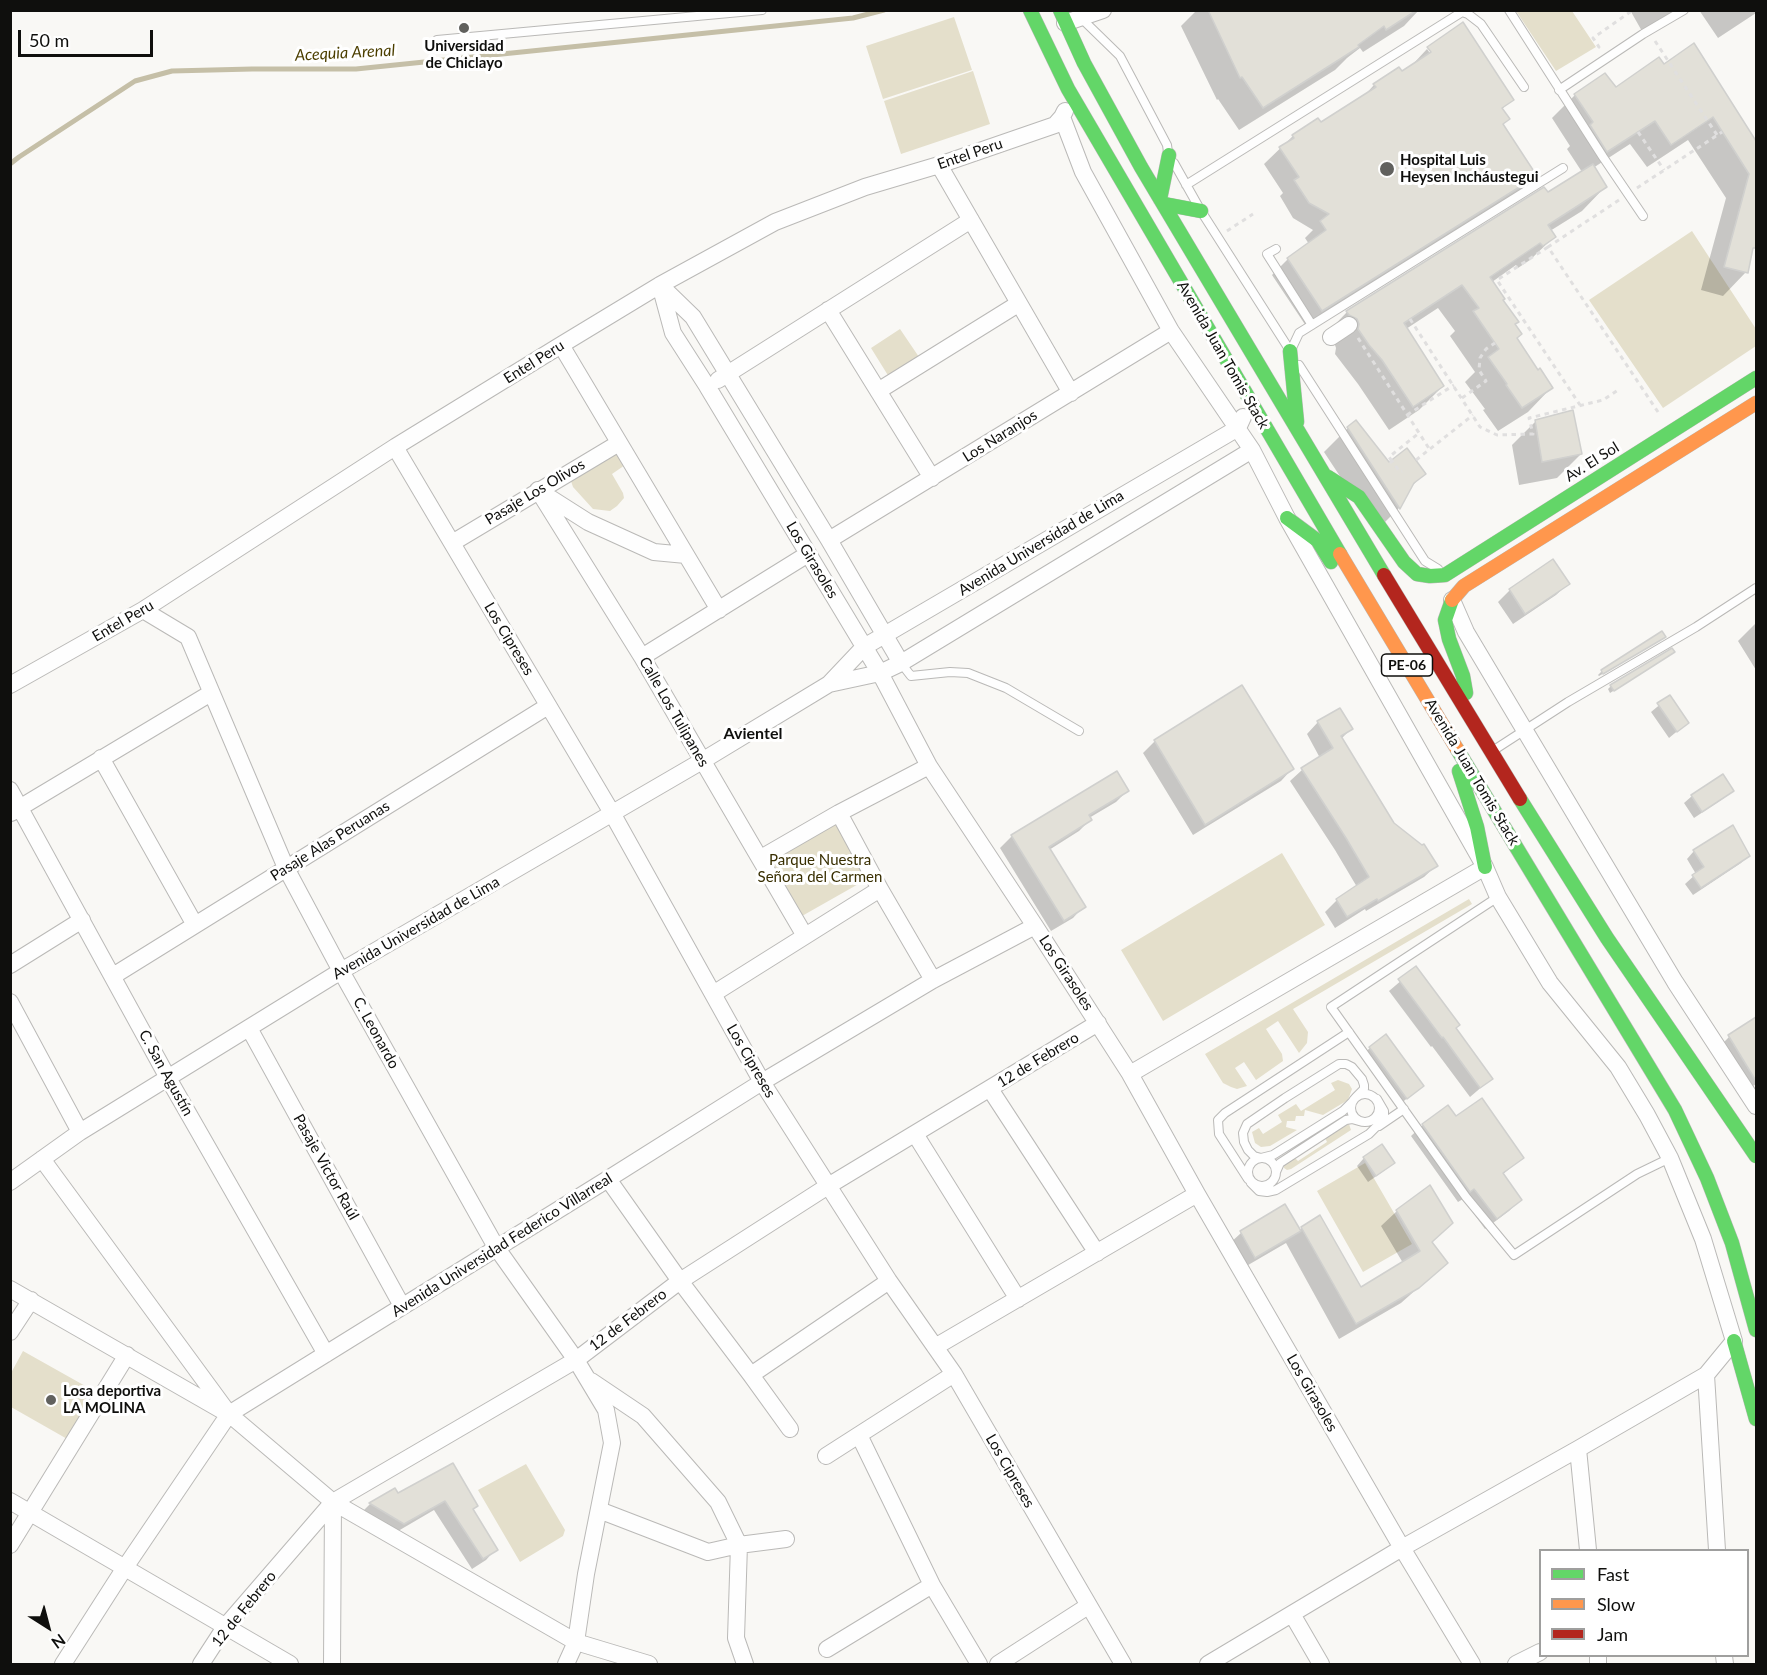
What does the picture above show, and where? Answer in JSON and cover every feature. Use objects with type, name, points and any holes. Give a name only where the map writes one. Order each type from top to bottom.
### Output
[{"type":"main road","name":"Avenida Juan Tomis Stack","points":[[1030,10],[1068,89],[1250,402],[1675,1110],[1707,1178],[1732,1243],[1756,1330]]},
{"type":"main road","name":"Avenida Juan Tomis Stack","points":[[1062,17],[1084,63],[1162,202],[1405,611],[1548,846],[1607,938],[1756,1156]]},
{"type":"main road","points":[[1169,155],[1162,202],[1201,211]]},
{"type":"main road","points":[[1290,351],[1298,428]]},
{"type":"main road","name":"Av. El Sol","points":[[1445,575],[1756,378]]},
{"type":"main road","points":[[1295,394],[1307,414]]},
{"type":"main road","points":[[1471,716],[1463,676],[1449,639],[1445,620],[1452,600],[1464,586],[1756,403]]},
{"type":"main road","points":[[1343,471],[1404,562],[1417,574],[1445,575]]},
{"type":"main road","points":[[1325,475],[1359,497]]},
{"type":"main road","points":[[1287,518],[1317,541],[1408,668]]},
{"type":"main road","points":[[1436,712],[1466,789],[1485,867]]},
{"type":"main road","points":[[1734,1341],[1756,1419]]},
{"type":"street","points":[[1062,17],[1082,18],[1103,10]]},
{"type":"street","points":[[1062,117],[1068,103],[1068,89]]},
{"type":"street","name":"Entel Peru","points":[[10,685],[143,610],[395,447],[660,285],[775,222],[866,187],[939,165],[1055,125],[1062,117]]},
{"type":"street","name":"Avenida Juan Tomis Stack","points":[[1062,117],[1083,172],[1171,331],[1252,450],[1287,518],[1485,867],[1498,897],[1550,983],[1618,1067],[1670,1158],[1703,1239],[1734,1341]]},
{"type":"street","points":[[939,165],[1071,393]]},
{"type":"street","points":[[707,386],[728,375],[970,220]]},
{"type":"street","points":[[660,285],[693,317],[901,663]]},
{"type":"street","name":"Los Girasoles","points":[[660,285],[673,333],[880,673],[929,766],[1130,1074],[1197,1194],[1472,1665]]},
{"type":"street","points":[[878,391],[1018,304]]},
{"type":"street","points":[[828,310],[932,478]]},
{"type":"street","points":[[1331,337],[1349,324]]},
{"type":"street","name":"Los Naranjos","points":[[829,540],[1171,331]]},
{"type":"street","points":[[561,345],[719,610]]},
{"type":"street","points":[[1238,428],[1250,402]]},
{"type":"street","name":"Avenida Universidad de Lima","points":[[10,1182],[80,1132],[342,971],[702,761],[829,684],[864,647],[1238,428]]},
{"type":"street","name":"Pasaje Los Olivos","points":[[452,543],[619,442]]},
{"type":"street","name":"Los Cipreses","points":[[395,447],[612,813],[762,1082],[889,1281],[954,1374],[1123,1665]]},
{"type":"street","name":"Avenida Universidad de Lima","points":[[829,684],[880,673],[901,663],[1252,450]]},
{"type":"street","points":[[538,490],[588,522],[633,543],[654,552],[686,555]]},
{"type":"street","name":"Calle Los Tulipanes","points":[[538,490],[642,657],[805,936]]},
{"type":"street","points":[[642,657],[808,554]]},
{"type":"street","points":[[1452,600],[1466,632],[1675,982],[1756,1106]]},
{"type":"street","name":"C. Leonardo","points":[[143,610],[188,637],[286,868],[496,1247],[576,1360],[606,1410],[612,1443],[586,1574],[576,1642],[566,1665]]},
{"type":"street","points":[[15,810],[211,693]]},
{"type":"street","name":"Pasaje Alas Peruanas","points":[[113,976],[548,706]]},
{"type":"street","points":[[101,758],[195,925]]},
{"type":"street","points":[[761,858],[839,813],[929,766]]},
{"type":"street","name":"C. San Agustín","points":[[10,790],[15,810],[82,920],[168,1078],[326,1354]]},
{"type":"street","points":[[839,813],[933,980]]},
{"type":"street","points":[[1130,1074],[1485,867]]},
{"type":"street","points":[[713,994],[880,889]]},
{"type":"street","points":[[10,965],[82,920]]},
{"type":"street","name":"Avenida Universidad Federico Villarreal","points":[[63,1665],[124,1569],[230,1414],[762,1082],[933,980],[1035,926]]},
{"type":"street","points":[[10,1002],[80,1132]]},
{"type":"street","name":"12 de Febrero","points":[[201,1665],[225,1628],[333,1502],[576,1360],[680,1281],[828,1186],[1098,1023]]},
{"type":"street","name":"Pasaje Victor Raúl","points":[[249,1028],[402,1306]]},
{"type":"street","points":[[990,1089],[1097,1253]]},
{"type":"street","points":[[915,1134],[1018,1299]]},
{"type":"street","points":[[42,1159],[230,1414]]},
{"type":"street","points":[[608,1179],[790,1430]]},
{"type":"street","points":[[935,1347],[1197,1194]]},
{"type":"street","points":[[751,1375],[889,1281]]},
{"type":"street","points":[[10,1289],[230,1414],[333,1502],[576,1642],[649,1665]]},
{"type":"street","points":[[10,1332],[31,1300]]},
{"type":"street","points":[[1208,1665],[1402,1548],[1706,1375],[1734,1341]]},
{"type":"street","points":[[10,1545],[127,1355]]},
{"type":"street","points":[[826,1456],[954,1374]]},
{"type":"street","points":[[1706,1375],[1717,1549]]},
{"type":"street","points":[[588,1379],[643,1416],[718,1502],[739,1545],[736,1638],[745,1665]]},
{"type":"street","points":[[859,1435],[932,1585],[979,1665]]},
{"type":"street","points":[[1578,1449],[1588,1549]]},
{"type":"street","points":[[10,1501],[290,1665]]},
{"type":"street","points":[[332,1665],[333,1502]]},
{"type":"street","points":[[599,1510],[708,1552],[739,1545],[786,1539]]},
{"type":"street","points":[[827,1649],[932,1585]]},
{"type":"street","points":[[998,1665],[1088,1606]]},
{"type":"street","points":[[1292,1614],[1321,1665]]},
{"type":"street","points":[[1516,1665],[1539,1653]]},
{"type":"lane","points":[[437,40],[762,10]]},
{"type":"lane","points":[[1509,10],[1643,216]]},
{"type":"lane","points":[[1559,90],[1684,10]]},
{"type":"lane","points":[[1186,185],[1462,12],[1481,24],[1524,87]]},
{"type":"lane","points":[[1082,18],[1120,56],[1167,145],[1169,155],[1201,211],[1290,351],[1367,463],[1425,561],[1445,575]]},
{"type":"lane","points":[[1290,351],[1299,333],[1563,168]]},
{"type":"lane","points":[[1276,249],[1267,254],[1312,325]]},
{"type":"lane","points":[[1653,442],[1666,459]]},
{"type":"lane","points":[[1491,751],[1756,588]]},
{"type":"lane","points":[[901,663],[911,676],[950,672],[968,673],[1006,688],[1079,731]]},
{"type":"lane","points":[[1498,897],[1331,1007],[1466,1197],[1514,1255],[1637,1174],[1670,1158]]},
{"type":"lane","points":[[1349,1032],[1225,1113],[1218,1120],[1219,1134],[1250,1181],[1259,1191],[1276,1190],[1369,1134],[1404,1109]]},
{"type":"lane","points":[[1276,1172],[1270,1160],[1261,1158],[1254,1156],[1248,1150],[1243,1133],[1247,1124],[1320,1074],[1339,1064],[1352,1067],[1362,1079],[1364,1089],[1343,1111],[1282,1150],[1273,1155],[1261,1158],[1256,1159],[1249,1165],[1247,1169],[1250,1181],[1260,1187],[1269,1185],[1273,1181],[1280,1163],[1346,1120],[1369,1122],[1377,1117],[1380,1108],[1377,1099]]},
{"type":"lane","points":[[1359,1121],[1352,1115],[1351,1106],[1354,1099],[1365,1094],[1374,1096],[1384,1111],[1384,1116],[1369,1134]]},
{"type":"path","points":[[1590,53],[1599,47],[1593,38],[1633,10]]},
{"type":"path","points":[[1651,30],[1653,39],[1717,135]]},
{"type":"path","points":[[1638,132],[1664,170]]},
{"type":"path","points":[[1580,405],[1497,280],[1722,132]]},
{"type":"path","points":[[1548,247],[1671,431]]},
{"type":"path","points":[[1410,319],[1480,427],[1497,435],[1533,434],[1529,418],[1603,399],[1618,390]]},
{"type":"path","points":[[1349,324],[1430,450]]},
{"type":"path","points":[[1462,398],[1486,381],[1479,370],[1480,358],[1486,349],[1495,343]]},
{"type":"path","points":[[1407,415],[1454,385]]},
{"type":"path","points":[[1416,460],[1473,415]]},
{"type":"path","points":[[1402,471],[1400,472],[1391,462],[1389,456],[1419,433]]},
{"type":"path","points":[[1400,441],[1403,446]]},
{"type":"green space","points":[[1516,11],[1572,11],[1596,47],[1556,71]]},
{"type":"green space","points":[[954,17],[972,70],[883,99],[866,46]]},
{"type":"green space","points":[[973,71],[990,124],[901,154],[884,101]]},
{"type":"green space","points":[[1692,231],[1756,329],[1756,346],[1663,408],[1589,300]]},
{"type":"green space","points":[[900,329],[919,357],[889,377],[871,348]]},
{"type":"green space","points":[[618,445],[628,463],[612,474],[624,498],[610,511],[593,509],[573,487],[569,475]]},
{"type":"green space","name":"Parque Nuestra Señora del Carmen","points":[[837,821],[869,878],[802,916],[770,859]]},
{"type":"green space","points":[[1282,853],[1325,925],[1163,1021],[1121,950]]},
{"type":"green space","points":[[1469,899],[1472,904],[1293,1009],[1308,1032],[1307,1043],[1299,1053],[1278,1021],[1266,1029],[1282,1054],[1283,1061],[1256,1080],[1244,1062],[1235,1068],[1247,1086],[1237,1089],[1223,1083],[1205,1054]]},
{"type":"green space","points":[[1338,1080],[1349,1084],[1352,1089],[1348,1100],[1323,1115],[1305,1110],[1304,1116],[1296,1116],[1295,1121],[1287,1121],[1286,1127],[1297,1130],[1270,1146],[1261,1147],[1255,1143],[1252,1132],[1259,1128],[1263,1134],[1282,1122],[1278,1115],[1296,1104],[1301,1111],[1335,1090],[1331,1083]]},
{"type":"green space","points":[[1349,1124],[1351,1130],[1291,1169],[1284,1168],[1288,1162],[1295,1158],[1298,1161],[1327,1142],[1325,1138]]},
{"type":"green space","points":[[1365,1163],[1412,1244],[1363,1272],[1317,1191]]},
{"type":"green space","name":"Losa deportiva LA MOLINA","points":[[23,1351],[96,1392],[69,1440],[11,1407],[11,1373]]},
{"type":"green space","points":[[526,1464],[565,1530],[563,1536],[520,1562],[478,1490]]},
{"type":"building","points":[[1208,10],[1417,10],[1386,30],[1384,26],[1358,45],[1359,47],[1263,108],[1242,77],[1240,78]]},
{"type":"building","points":[[1463,22],[1514,100],[1502,108],[1510,119],[1503,124],[1537,176],[1322,311],[1287,258],[1326,230],[1320,221],[1329,214],[1309,203],[1294,180],[1299,177],[1279,147],[1294,138],[1292,135],[1318,118],[1321,122],[1376,87],[1373,84],[1399,67],[1402,71],[1431,52],[1427,47]]},
{"type":"building","points":[[1694,43],[1756,141],[1756,248],[1753,248],[1748,273],[1724,267],[1749,174],[1713,117],[1671,145],[1655,121],[1607,152],[1590,125],[1593,122],[1574,94],[1605,73],[1616,87],[1659,57],[1664,64]]},
{"type":"building","points":[[1593,164],[1607,187],[1548,225],[1556,237],[1543,246],[1540,243],[1490,277],[1519,322],[1515,324],[1522,334],[1517,338],[1553,388],[1522,408],[1488,357],[1499,349],[1473,311],[1479,308],[1462,285],[1404,323],[1444,386],[1413,407],[1358,329],[1357,319],[1346,311],[1544,187],[1548,192]]},
{"type":"building","points":[[1573,410],[1582,454],[1542,462],[1535,420]]},
{"type":"building","points":[[1356,420],[1389,462],[1407,448],[1426,474],[1414,483],[1400,509],[1347,427]]},
{"type":"building","points":[[1553,559],[1570,584],[1525,614],[1509,589]]},
{"type":"building","points":[[1662,631],[1666,637],[1603,674],[1601,670]]},
{"type":"building","points":[[1672,648],[1675,652],[1614,691],[1610,685]]},
{"type":"building","points":[[1242,685],[1294,769],[1205,825],[1154,740]]},
{"type":"building","points":[[1670,695],[1689,723],[1677,732],[1657,703]]},
{"type":"building","points":[[1340,708],[1353,729],[1341,736],[1394,823],[1422,845],[1424,844],[1438,866],[1347,917],[1336,899],[1369,877],[1301,768],[1333,748],[1317,721]]},
{"type":"building","points":[[1117,771],[1129,791],[1089,815],[1092,820],[1049,847],[1086,907],[1064,921],[1011,835]]},
{"type":"building","points":[[1723,774],[1734,791],[1702,812],[1691,795]]},
{"type":"building","points":[[1733,825],[1750,856],[1701,888],[1692,875],[1704,867],[1693,850]]},
{"type":"building","points":[[1416,966],[1460,1025],[1456,1028],[1493,1079],[1480,1088],[1398,979]]},
{"type":"building","points":[[1756,1017],[1756,1081],[1728,1035]]},
{"type":"building","points":[[1386,1034],[1424,1086],[1407,1099],[1369,1047]]},
{"type":"building","points":[[1482,1098],[1524,1158],[1503,1173],[1522,1200],[1497,1219],[1474,1189],[1470,1192],[1422,1124],[1448,1105],[1456,1116]]},
{"type":"building","points":[[1382,1144],[1395,1163],[1376,1176],[1363,1157]]},
{"type":"building","points":[[1430,1185],[1453,1223],[1432,1242],[1448,1263],[1419,1288],[1356,1324],[1301,1227],[1320,1215],[1361,1287],[1420,1251],[1396,1210]]},
{"type":"building","points":[[1285,1204],[1301,1231],[1255,1258],[1240,1231]]},
{"type":"building","points":[[453,1463],[478,1506],[473,1509],[498,1550],[483,1559],[445,1501],[404,1524],[369,1503],[395,1488],[398,1493]]},
{"type":"waterway","name":"Acequia Arenal","points":[[10,164],[135,81],[172,71],[356,69],[853,18],[884,10]]},
{"type":"traffic: fast","points":[[1030,10],[1068,89],[1340,554]]},
{"type":"traffic: fast","points":[[1060,10],[1084,63],[1141,167],[1384,575]]},
{"type":"traffic: fast","points":[[1160,199],[1169,155]]},
{"type":"traffic: fast","points":[[1164,204],[1201,211]]},
{"type":"traffic: fast","points":[[1290,351],[1297,422]]},
{"type":"traffic: fast","points":[[1445,575],[1756,378]]},
{"type":"traffic: fast","points":[[1328,477],[1359,497],[1404,562],[1417,574],[1445,575]]},
{"type":"traffic: fast","points":[[1287,518],[1318,541],[1331,562]]},
{"type":"traffic: fast","points":[[1452,600],[1445,620],[1449,639],[1463,676],[1466,693]]},
{"type":"traffic: fast","points":[[1457,749],[1675,1110],[1707,1178],[1732,1243],[1756,1330]]},
{"type":"traffic: fast","points":[[1459,771],[1477,827],[1485,867]]},
{"type":"traffic: fast","points":[[1520,799],[1607,938],[1756,1156]]},
{"type":"traffic: fast","points":[[1734,1341],[1756,1419]]},
{"type":"traffic: slow","points":[[1452,600],[1464,586],[1756,403]]},
{"type":"traffic: slow","points":[[1340,554],[1457,749]]},
{"type":"traffic: jam","points":[[1384,575],[1520,799]]},
{"type":"place","name":"Universidad de Chiclayo","points":[[464,28]]},
{"type":"place","name":"Hospital Luis Heysen Incháustegui","points":[[1387,169]]},
{"type":"place","name":"Losa deportiva LA MOLINA","points":[[51,1400]]},
{"type":"district","name":"Avientel","points":[[753,734]]}]
